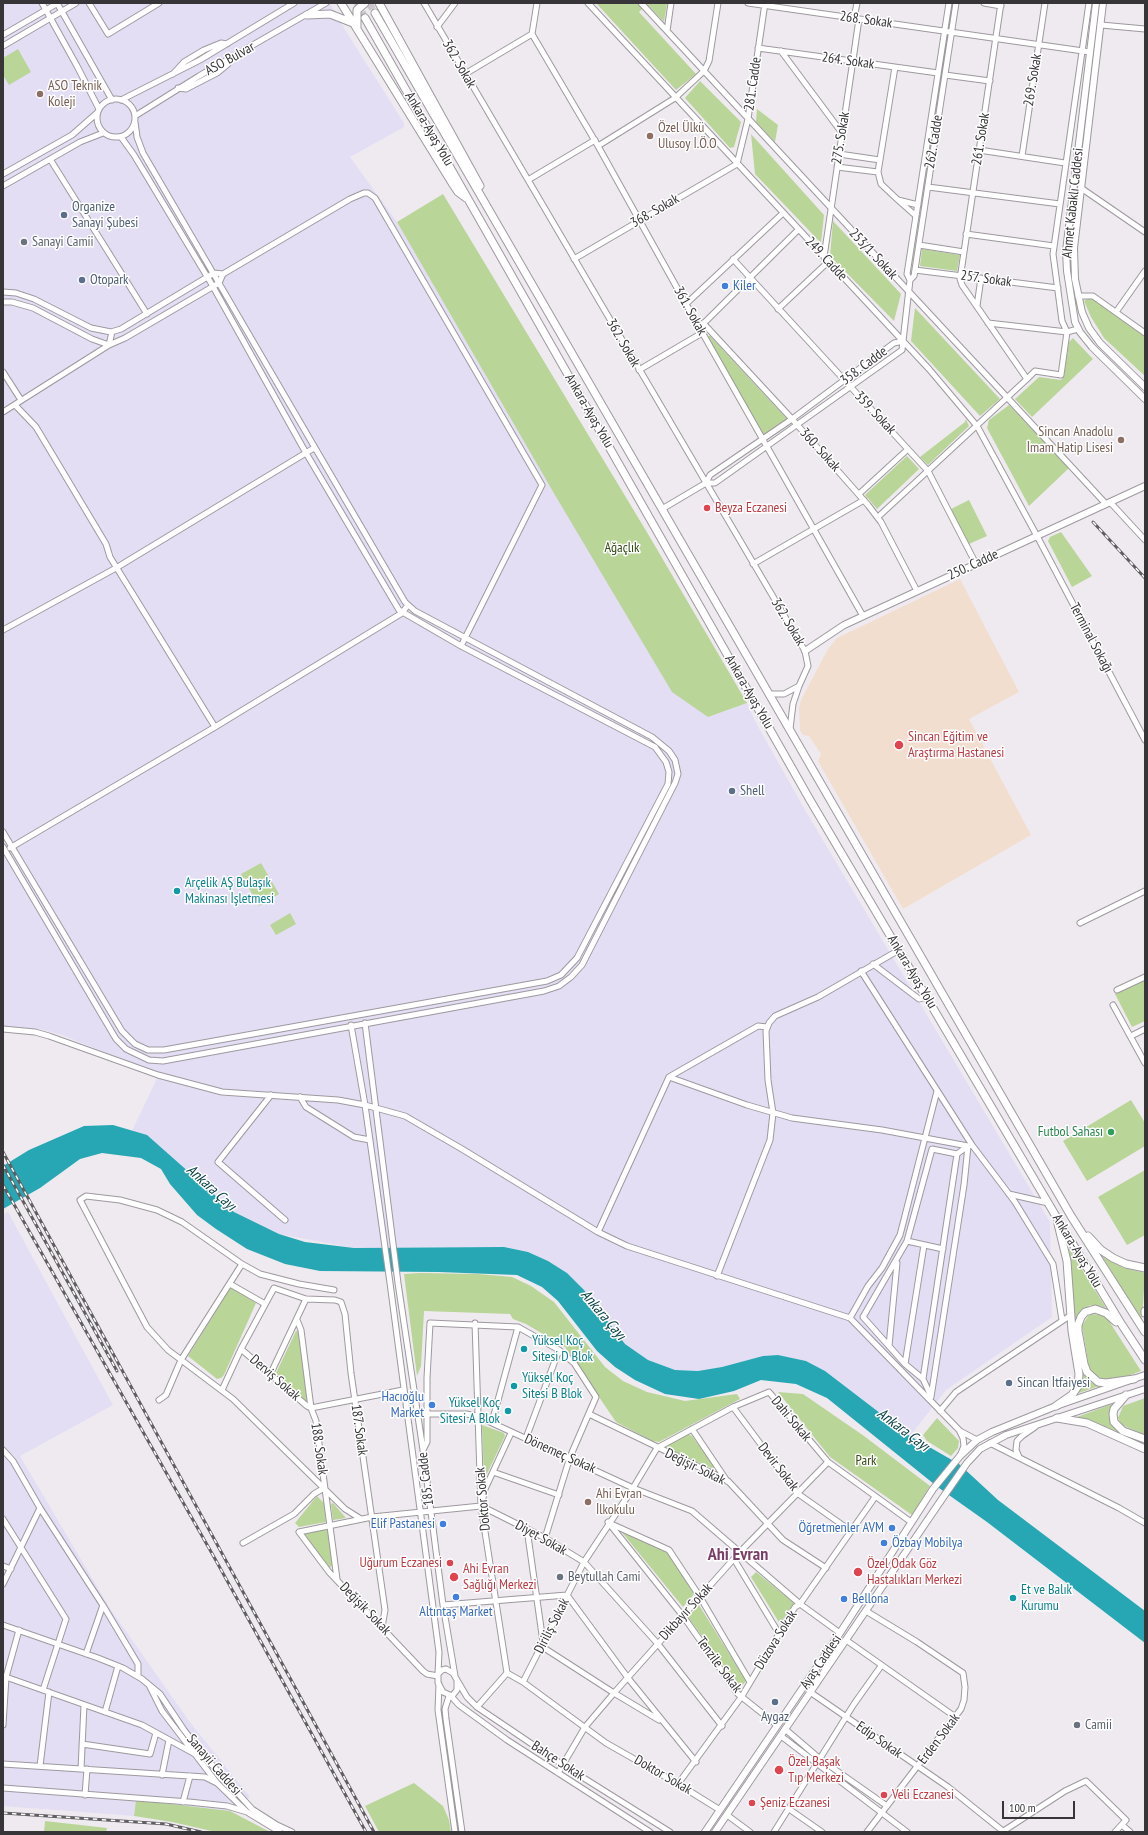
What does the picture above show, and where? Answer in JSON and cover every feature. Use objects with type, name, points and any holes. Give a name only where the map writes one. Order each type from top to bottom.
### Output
[{"type":"highway","points":[[341,3],[452,183],[458,192],[469,201]]},
{"type":"highway","points":[[356,26],[357,10],[365,3]]},
{"type":"highway","points":[[373,3],[381,6],[479,184],[482,198]]},
{"type":"highway","name":"Ankara-Ayaş Yolu","points":[[375,13],[1071,1216],[1145,1332]]},
{"type":"highway","points":[[307,15],[330,14],[346,19],[356,26]]},
{"type":"highway","name":"Ankara-Ayaş Yolu","points":[[365,18],[810,800],[1048,1203],[1145,1360]]},
{"type":"highway","points":[[1071,1216],[1101,1250],[1126,1264],[1145,1268]]},
{"type":"highway","points":[[1056,1406],[1072,1395],[1078,1386],[1080,1374],[1070,1315],[1067,1261],[1057,1218]]},
{"type":"highway","points":[[1132,1340],[1112,1317],[1101,1310],[1090,1310],[1085,1312],[1078,1325],[1084,1364],[1092,1377],[1098,1382],[1106,1383],[1134,1380]]},
{"type":"highway","points":[[1126,1395],[1114,1408],[1114,1422],[1123,1431],[1145,1439]]},
{"type":"highway","points":[[1058,1418],[1087,1423],[1145,1449]]},
{"type":"main road","name":"Ahmet Kabaklı Caddesi","points":[[1096,3],[1066,255],[1072,309],[1078,330],[1092,347],[1145,399]]},
{"type":"main road","name":"Ahmet Kabaklı Caddesi","points":[[1103,3],[1074,253],[1078,296],[1087,325],[1100,343],[1145,387]]},
{"type":"main road","points":[[1078,330],[1087,325]]},
{"type":"main road","name":"250. Cadde","points":[[805,651],[835,630],[863,616],[1145,486]]},
{"type":"main road","name":"Ayaş Caddesi","points":[[705,1832],[840,1633],[933,1489],[960,1456],[977,1440],[992,1432],[1056,1406],[1144,1376]]},
{"type":"main road","name":"Ayaş Caddesi","points":[[715,1832],[944,1496],[967,1463],[980,1449],[990,1443],[1041,1423],[1145,1389]]},
{"type":"street","points":[[42,3],[98,111],[97,120],[103,133],[112,137],[120,137],[130,132],[135,122]]},
{"type":"street","points":[[3,35],[58,3],[112,100]]},
{"type":"street","points":[[3,46],[76,3]]},
{"type":"street","points":[[89,3],[108,34],[160,3]]},
{"type":"street","name":"ASO Bulvar","points":[[122,100],[172,75],[227,44],[294,3]]},
{"type":"street","name":"ASO Bulvar","points":[[135,116],[178,88],[326,3]]},
{"type":"street","name":"362. Sokak","points":[[424,3],[805,651],[808,666],[799,686],[792,710],[790,730]]},
{"type":"street","points":[[437,27],[455,3]]},
{"type":"street","points":[[465,74],[532,34],[537,3]]},
{"type":"street","name":"249. Cadde","points":[[588,3],[903,342],[977,426],[1037,536]]},
{"type":"street","name":"253/1. Sokak","points":[[641,3],[1007,398],[1145,540]]},
{"type":"street","points":[[667,31],[671,3]]},
{"type":"street","points":[[598,146],[675,98],[704,71],[709,61],[718,3]]},
{"type":"street","name":"268. Sokak","points":[[748,3],[764,4],[951,32]]},
{"type":"street","name":"275. Sokak","points":[[824,257],[853,61],[857,19],[856,3]]},
{"type":"street","name":"262. Cadde","points":[[910,280],[907,274],[948,3]]},
{"type":"street","name":"262. Cadde","points":[[903,342],[908,292],[910,280],[914,276],[915,270],[956,3]]},
{"type":"street","points":[[984,3],[1001,4]]},
{"type":"street","name":"269. Sokak","points":[[1022,156],[1045,3]]},
{"type":"street","points":[[878,517],[1035,371],[1061,375],[1067,332],[1062,321],[1053,256],[1065,163],[1089,3]]},
{"type":"street","name":"281. Cadde","points":[[736,164],[748,119],[764,4]]},
{"type":"street","name":"261. Sokak","points":[[960,276],[1001,4]]},
{"type":"street","points":[[1101,25],[1145,29]]},
{"type":"street","points":[[951,32],[1090,52]]},
{"type":"street","name":"361. Sokak","points":[[532,34],[595,140],[686,304],[701,325],[702,333],[863,616]]},
{"type":"street","name":"264. Sokak","points":[[758,48],[938,73]]},
{"type":"street","points":[[781,51],[842,133]]},
{"type":"street","points":[[895,67],[878,172],[881,184],[916,216]]},
{"type":"street","points":[[945,75],[990,81]]},
{"type":"street","points":[[3,174],[72,135],[106,102],[112,100],[122,100],[131,106],[135,116],[137,137],[143,153],[214,273],[314,448],[408,605],[415,611],[652,737],[669,751],[675,760],[678,774],[676,783],[582,965],[571,977],[559,986],[544,991],[351,1025],[163,1061],[149,1060],[126,1048],[116,1039],[4,848],[12,847],[215,727],[402,613],[408,605]]},
{"type":"street","points":[[3,186],[80,142],[103,133]]},
{"type":"street","points":[[3,832],[122,1031],[135,1044],[148,1050],[164,1050],[547,981],[560,975],[577,958],[668,784],[669,772],[666,762],[655,748],[461,646],[402,613],[306,452],[208,277],[134,156],[120,137]]},
{"type":"street","points":[[528,180],[595,140]]},
{"type":"street","points":[[979,150],[1065,163]]},
{"type":"street","points":[[839,154],[880,160]]},
{"type":"street","points":[[50,159],[147,314]]},
{"type":"street","name":"368. Sokak","points":[[574,259],[736,164]]},
{"type":"street","points":[[837,168],[878,172]]},
{"type":"street","points":[[928,187],[1060,204]]},
{"type":"street","points":[[1081,188],[1145,232]]},
{"type":"street","points":[[3,412],[109,345],[125,338],[213,286],[219,282],[223,274],[350,199],[364,193],[368,193],[375,198],[542,485],[461,646]]},
{"type":"street","points":[[898,200],[918,205]]},
{"type":"street","points":[[686,304],[783,213]]},
{"type":"street","points":[[701,325],[798,230]]},
{"type":"street","points":[[966,234],[1054,246]]},
{"type":"street","points":[[919,245],[964,252]]},
{"type":"street","name":"359. Sokak","points":[[733,259],[928,471],[976,564]]},
{"type":"street","points":[[778,309],[828,262]]},
{"type":"street","name":"257. Sokak","points":[[915,270],[1058,288]]},
{"type":"street","points":[[1116,312],[1145,271]]},
{"type":"street","points":[[3,292],[16,293],[34,299],[91,328],[112,332],[121,329],[147,314],[214,273],[223,274]]},
{"type":"street","points":[[960,276],[962,285],[1026,379]]},
{"type":"street","points":[[976,306],[981,278]]},
{"type":"street","points":[[1078,296],[1093,296],[1145,333]]},
{"type":"street","points":[[3,302],[12,302],[33,308],[92,339],[109,345]]},
{"type":"street","points":[[988,323],[1067,332],[1078,330]]},
{"type":"street","name":"360. Sokak","points":[[701,325],[792,419],[878,517],[917,591]]},
{"type":"street","points":[[109,345],[112,332]]},
{"type":"street","points":[[639,370],[702,333]]},
{"type":"street","name":"358. Cadde","points":[[662,509],[706,483],[715,482],[798,426],[902,350],[903,342],[894,343],[792,419],[710,475],[706,483]]},
{"type":"street","points":[[3,372],[21,400]]},
{"type":"street","points":[[15,405],[36,427],[106,544],[110,557],[116,568],[215,727]]},
{"type":"street","points":[[3,630],[116,568],[314,448]]},
{"type":"street","points":[[859,494],[908,449]]},
{"type":"street","points":[[753,564],[864,500]]},
{"type":"street","name":"Terminal Sokağı","points":[[1037,536],[1145,740]]},
{"type":"street","points":[[769,694],[784,694],[799,686]]},
{"type":"street","points":[[1080,923],[1145,891]]},
{"type":"street","points":[[717,1276],[768,1148],[773,1113],[768,1080],[767,1027],[775,1016],[818,997],[899,950]]},
{"type":"street","points":[[873,964],[919,999],[926,997]]},
{"type":"street","points":[[862,971],[970,1146],[1009,1194],[1053,1264],[1062,1320]]},
{"type":"street","points":[[1117,990],[1145,977]]},
{"type":"street","points":[[1113,1005],[1145,1063]]},
{"type":"street","name":"185. Cadde","points":[[365,1023],[398,1283],[423,1450],[443,1605],[456,1678]]},
{"type":"street","name":"185. Cadde","points":[[351,1025],[365,1105],[390,1283],[439,1652],[438,1675]]},
{"type":"street","points":[[598,1232],[669,1077],[752,1030],[761,1026],[767,1027]]},
{"type":"street","points":[[1131,1036],[1145,1029]]},
{"type":"street","points":[[3,1030],[35,1032],[158,1075],[222,1092],[338,1100],[365,1105],[405,1116],[432,1130],[598,1232],[627,1246],[850,1318],[931,1399],[940,1411],[960,1431],[977,1440]]},
{"type":"street","points":[[669,1077],[773,1113],[792,1118],[882,1130],[924,1140],[970,1146]]},
{"type":"street","points":[[850,1318],[868,1286],[882,1268],[900,1236],[937,1091]]},
{"type":"street","points":[[271,1095],[218,1162],[285,1220]]},
{"type":"street","points":[[300,1097],[306,1107],[354,1137],[370,1140]]},
{"type":"street","points":[[931,1399],[923,1379],[905,1364],[863,1317],[907,1241],[932,1149],[956,1154],[970,1146]]},
{"type":"street","points":[[931,1399],[970,1146]]},
{"type":"street","points":[[923,1379],[956,1154]]},
{"type":"street","points":[[1009,1194],[1048,1203]]},
{"type":"street","points":[[334,1290],[299,1284],[260,1274],[242,1264],[182,1222],[156,1210],[120,1200],[86,1196],[80,1200],[147,1327],[168,1350],[233,1398],[345,1509],[361,1519]]},
{"type":"street","points":[[907,1241],[943,1249]]},
{"type":"street","points":[[905,1364],[924,1245]]},
{"type":"street","points":[[889,1346],[897,1260]]},
{"type":"street","points":[[159,1400],[166,1395],[181,1360],[242,1264]]},
{"type":"street","points":[[222,1390],[241,1349],[265,1304],[230,1284]]},
{"type":"street","name":"187. Sokak","points":[[265,1304],[274,1288],[306,1299],[335,1300],[341,1302],[344,1314],[385,1610],[382,1627]]},
{"type":"street","points":[[270,1375],[306,1299]]},
{"type":"street","points":[[940,1411],[956,1392],[1070,1315]]},
{"type":"street","name":"188. Sokak","points":[[297,1320],[301,1330],[311,1408],[316,1420],[337,1580]]},
{"type":"street","points":[[423,1450],[427,1442],[426,1414],[430,1322],[518,1327],[559,1350],[574,1363],[596,1397],[570,1457],[545,1538]]},
{"type":"street","name":"Doktor Sokak","points":[[475,1324],[481,1506],[507,1673],[523,1682],[606,1743],[720,1810]]},
{"type":"street","points":[[492,1422],[518,1327]]},
{"type":"street","name":"Derviş Sokak","points":[[241,1349],[311,1408],[403,1390]]},
{"type":"street","points":[[526,1438],[559,1350]]},
{"type":"street","name":"Dahi Sokak","points":[[657,1448],[733,1407],[768,1392],[828,1462],[911,1522]]},
{"type":"street","name":"Devir Sokak","points":[[733,1407],[797,1493],[851,1531]]},
{"type":"street","name":"Dönemeç Sokak","points":[[417,1414],[466,1414],[477,1416],[492,1422],[511,1433],[570,1457],[633,1488],[692,1511],[800,1604],[840,1633]]},
{"type":"street","name":"Değişir Sokak","points":[[589,1414],[728,1481],[783,1540],[826,1568]]},
{"type":"street","points":[[1019,1457],[1016,1450],[1017,1441],[1041,1423]]},
{"type":"street","points":[[692,1429],[728,1481]]},
{"type":"street","points":[[960,1431],[964,1446],[960,1456]]},
{"type":"street","points":[[330,1524],[372,1516],[481,1506],[485,1489],[511,1433]]},
{"type":"street","points":[[990,1443],[1119,1508],[1145,1523]]},
{"type":"street","name":"Diriliş Sokak","points":[[523,1682],[584,1562],[608,1522],[633,1488],[657,1448]]},
{"type":"street","points":[[3,1450],[13,1461],[40,1508],[103,1605],[138,1664],[138,1676]]},
{"type":"street","name":"Dikbayır Sokak","points":[[558,1773],[585,1727],[739,1553],[828,1462]]},
{"type":"street","points":[[493,1472],[559,1496]]},
{"type":"street","points":[[243,1543],[294,1514],[314,1494],[324,1488]]},
{"type":"street","name":"Düzova Sokak","points":[[678,1784],[696,1762],[742,1696],[778,1632],[795,1607],[800,1604],[875,1497]]},
{"type":"street","name":"Diyet Sokak","points":[[481,1506],[545,1538],[584,1562],[658,1644],[722,1726]]},
{"type":"street","points":[[3,1584],[40,1508]]},
{"type":"street","points":[[3,1519],[20,1549],[66,1619],[46,1691],[40,1766]]},
{"type":"street","points":[[608,1522],[669,1550],[700,1597],[750,1682]]},
{"type":"street","name":"Tenzile Sokak","points":[[608,1522],[683,1616],[738,1694],[777,1725]]},
{"type":"street","name":"Değişik Sokak","points":[[330,1524],[299,1532],[337,1580],[423,1670],[427,1674],[438,1675]]},
{"type":"street","points":[[527,1529],[542,1644],[614,1694],[662,1722]]},
{"type":"street","points":[[734,1559],[778,1632]]},
{"type":"street","points":[[3,1566],[11,1569]]},
{"type":"street","points":[[443,1605],[567,1595],[628,1678],[662,1722],[696,1762]]},
{"type":"street","points":[[86,1654],[103,1605]]},
{"type":"street","name":"Erden Sokak","points":[[866,1611],[917,1642],[963,1673],[964,1700],[961,1709],[954,1716],[918,1767],[867,1832]]},
{"type":"street","name":"Sanayii Caddesi","points":[[3,1625],[118,1666],[138,1676],[160,1694],[184,1730],[204,1756],[252,1809],[277,1825],[292,1832]]},
{"type":"street","points":[[3,1726],[4,1676],[19,1630]]},
{"type":"street","points":[[846,1640],[954,1716]]},
{"type":"street","points":[[105,1712],[118,1666]]},
{"type":"street","points":[[774,1832],[846,1717],[881,1666]]},
{"type":"street","points":[[455,1832],[438,1710],[438,1675],[442,1670],[446,1669],[456,1678],[457,1690],[450,1696],[445,1709],[462,1832]]},
{"type":"street","points":[[477,1707],[507,1673]]},
{"type":"street","points":[[4,1676],[142,1725],[195,1754]]},
{"type":"street","name":"Bahçe Sokak","points":[[456,1678],[467,1697],[477,1707],[563,1765],[670,1832]]},
{"type":"street","name":"Sanayii Caddesi","points":[[148,1684],[162,1711],[217,1783],[247,1812],[280,1832]]},
{"type":"street","points":[[439,1684],[443,1692],[450,1696]]},
{"type":"street","name":"Edip Sokak","points":[[810,1692],[918,1767],[1003,1832]]},
{"type":"street","name":"Bahçe Sokak","points":[[450,1696],[458,1705],[500,1735],[650,1832]]},
{"type":"street","points":[[81,1769],[84,1705]]},
{"type":"street","points":[[785,1729],[820,1759],[887,1806]]},
{"type":"street","points":[[82,1744],[150,1754],[156,1733]]},
{"type":"street","points":[[781,1736],[817,1765],[907,1832]]},
{"type":"street","points":[[162,1775],[169,1740]]},
{"type":"street","points":[[3,1764],[205,1777],[217,1783]]},
{"type":"street","points":[[85,1795],[87,1769]]},
{"type":"street","points":[[183,1802],[190,1776]]},
{"type":"street","points":[[1003,1832],[1065,1791],[1086,1782],[1126,1820],[1115,1832]]},
{"type":"street","points":[[3,1788],[227,1806],[247,1812]]},
{"type":"street","points":[[789,1809],[822,1832]]},
{"type":"street","points":[[727,1815],[750,1832]]},
{"type":"street","points":[[1122,1825],[1130,1832]]},
{"type":"shaded area","points":[[3,3],[330,3],[342,25],[404,123],[404,127],[350,157],[397,222],[552,490],[708,717],[747,703],[755,721],[805,810],[1050,1222],[1052,1317],[946,1390],[910,1436],[825,1371],[806,1361],[778,1355],[763,1356],[722,1367],[698,1371],[675,1370],[648,1360],[625,1344],[584,1290],[567,1273],[548,1261],[528,1252],[504,1247],[354,1248],[279,1234],[234,1212],[147,1136],[132,1131],[160,1072],[116,1057],[62,1035],[40,1029],[3,1026]]},
{"type":"shaded area","name":"Sincan Eğitim ve Araştırma Hastanesi","points":[[960,579],[1019,692],[969,719],[1031,835],[903,909],[818,761],[821,754],[809,736],[803,735],[800,730],[799,708],[801,700],[828,649],[837,638]]},
{"type":"shaded area","points":[[8,1212],[113,1405],[20,1456],[109,1607],[189,1721],[250,1797],[230,1811],[136,1801],[134,1816],[3,1806],[3,1215]]},
{"type":"green space","points":[[596,3],[637,3],[642,9],[639,12],[696,74],[676,90]]},
{"type":"green space","points":[[646,3],[667,3],[664,22]]},
{"type":"green space","points":[[18,49],[31,72],[9,85],[3,75],[3,58]]},
{"type":"green space","points":[[700,81],[741,122],[734,147],[730,148],[685,98]]},
{"type":"green space","points":[[757,109],[778,125],[775,142],[756,122]]},
{"type":"green space","points":[[751,134],[824,215],[821,243],[755,174]]},
{"type":"green space","name":"Ağaçlık","points":[[443,194],[648,534],[747,703],[708,717],[672,692],[552,490],[397,222]]},
{"type":"green space","points":[[833,221],[901,294],[894,321],[830,256]]},
{"type":"green space","points":[[922,249],[960,255],[957,271],[920,266]]},
{"type":"green space","points":[[1090,297],[1145,336],[1145,376],[1104,338],[1091,317],[1084,301]]},
{"type":"green space","points":[[915,308],[1000,399],[980,416],[911,341]]},
{"type":"green space","points":[[708,336],[710,336],[787,419],[764,436],[707,339]]},
{"type":"green space","points":[[1073,338],[1093,359],[1032,417],[1015,399],[1039,377],[1061,380],[1064,376],[1069,342]]},
{"type":"green space","points":[[1009,405],[1069,468],[1029,506],[987,428],[989,420]]},
{"type":"green space","points":[[966,419],[969,426],[928,465],[920,457],[965,422]]},
{"type":"green space","points":[[907,456],[919,469],[877,509],[865,495]]},
{"type":"green space","points":[[969,500],[987,536],[969,544],[951,509]]},
{"type":"green space","points":[[1061,532],[1092,576],[1072,587],[1048,541],[1050,537]]},
{"type":"green space","points":[[261,863],[279,894],[259,906],[241,874]]},
{"type":"green space","points":[[290,913],[296,924],[276,935],[270,925]]},
{"type":"green space","points":[[1145,979],[1145,1021],[1132,1027],[1115,994]]},
{"type":"green space","name":"Futbol Sahası","points":[[1131,1100],[1145,1123],[1145,1146],[1087,1181],[1063,1141]]},
{"type":"green space","points":[[1145,1170],[1145,1235],[1127,1245],[1098,1197]]},
{"type":"green space","points":[[1069,1248],[1106,1308],[1090,1305],[1080,1312],[1074,1323]]},
{"type":"green space","points":[[1102,1256],[1124,1268],[1145,1273],[1142,1321]]},
{"type":"green space","points":[[404,1274],[478,1274],[512,1277],[531,1286],[554,1302],[605,1367],[623,1381],[647,1392],[685,1401],[737,1394],[740,1399],[659,1442],[652,1441],[616,1422],[565,1347],[526,1324],[513,1319],[510,1314],[424,1311],[421,1366],[417,1376]]},
{"type":"green space","points":[[231,1287],[256,1303],[224,1375],[217,1379],[188,1356]]},
{"type":"green space","points":[[1093,1314],[1104,1316],[1109,1321],[1141,1371],[1115,1381],[1104,1380],[1093,1374],[1089,1368],[1082,1326],[1088,1316]]},
{"type":"green space","points":[[299,1330],[310,1402],[307,1404],[276,1373],[296,1331]]},
{"type":"green space","points":[[1082,1369],[1091,1382],[1099,1386],[1079,1393],[1083,1378]]},
{"type":"green space","name":"Park","points":[[778,1392],[803,1394],[864,1436],[930,1486],[912,1515],[830,1457]]},
{"type":"green space","points":[[1145,1398],[1145,1435],[1122,1425],[1118,1418],[1123,1406]]},
{"type":"green space","points":[[1112,1404],[1110,1415],[1121,1433],[1077,1417]]},
{"type":"green space","points":[[937,1418],[959,1441],[958,1448],[951,1456],[927,1441],[923,1435]]},
{"type":"green space","points":[[482,1425],[504,1433],[505,1436],[484,1480]]},
{"type":"green space","points":[[688,1434],[692,1436],[718,1471],[677,1453],[667,1446],[669,1443]]},
{"type":"green space","points":[[317,1496],[324,1503],[326,1522],[299,1527],[295,1523]]},
{"type":"green space","points":[[333,1503],[346,1518],[333,1520],[331,1504]]},
{"type":"green space","points":[[328,1528],[332,1565],[330,1568],[303,1533]]},
{"type":"green space","points":[[620,1530],[667,1551],[694,1594],[683,1607]]},
{"type":"green space","points":[[756,1572],[794,1603],[780,1624],[751,1577]]},
{"type":"green space","points":[[699,1605],[746,1681],[740,1688],[688,1617]]},
{"type":"green space","points":[[414,1783],[443,1806],[449,1820],[451,1832],[379,1832],[365,1806]]},
{"type":"green space","points":[[136,1800],[230,1811],[270,1832],[216,1832],[172,1822],[134,1816]]},
{"type":"green space","points":[[45,1821],[107,1828],[106,1832],[44,1832]]},
{"type":"water","points":[[113,1125],[147,1135],[234,1212],[279,1234],[305,1242],[354,1248],[504,1247],[528,1252],[548,1261],[567,1273],[584,1290],[625,1344],[648,1360],[675,1370],[698,1371],[722,1367],[763,1356],[778,1355],[806,1361],[825,1371],[910,1436],[959,1464],[998,1500],[1145,1611],[1145,1643],[987,1522],[939,1488],[827,1398],[796,1384],[761,1380],[734,1391],[699,1399],[665,1394],[635,1380],[615,1367],[597,1351],[558,1301],[542,1287],[517,1275],[439,1272],[320,1271],[285,1264],[247,1249],[216,1229],[197,1215],[170,1184],[161,1169],[141,1158],[102,1153],[80,1159],[40,1188],[3,1209],[3,1166],[29,1150],[84,1126]]},
{"type":"tunnel","points":[[357,3],[365,18]]},
{"type":"tunnel","points":[[369,3],[375,13]]},
{"type":"railway","points":[[1093,522],[1145,578]]},
{"type":"railway","points":[[3,1152],[374,1832]]},
{"type":"railway","points":[[3,1165],[117,1371]]},
{"type":"railway","points":[[3,1185],[214,1557],[366,1832]]},
{"type":"railway","points":[[3,1813],[166,1824],[201,1832]]},
{"type":"place","name":"ASO Teknik Koleji","points":[[40,94]]},
{"type":"place","name":"Özel Ülkü Ulusoy İ.Ö.O","points":[[650,136]]},
{"type":"place","name":"Organize Sanayi Şubesi","points":[[64,215]]},
{"type":"place","name":"Sanayi Camii","points":[[24,242]]},
{"type":"place","name":"Otopark","points":[[82,280]]},
{"type":"place","name":"Kiler","points":[[725,286]]},
{"type":"place","name":"Sincan Anadolu İmam Hatip Lisesi","points":[[1121,440]]},
{"type":"place","name":"Beyza Eczanesi","points":[[707,508]]},
{"type":"place","name":"Sincan Eğitim ve Araştırma Hastanesi","points":[[899,745]]},
{"type":"place","name":"Shell","points":[[732,791]]},
{"type":"place","name":"Arçelik AŞ Bulaşık Makinası İşletmesi","points":[[177,891]]},
{"type":"place","name":"Futbol Sahası","points":[[1111,1132]]},
{"type":"place","name":"Yüksel Koç Sitesi D Blok","points":[[524,1349]]},
{"type":"place","name":"Sincan İtfaiyesi","points":[[1009,1383]]},
{"type":"place","name":"Yüksel Koç Sitesi B Blok","points":[[514,1386]]},
{"type":"place","name":"Hacıoğlu Market","points":[[432,1405]]},
{"type":"place","name":"Yüksel Koç Sitesi A Blok","points":[[508,1411]]},
{"type":"place","name":"Ahi Evran İlkokulu","points":[[588,1502]]},
{"type":"place","name":"Elif Pastanesi","points":[[443,1524]]},
{"type":"place","name":"Öğretmenler AVM","points":[[892,1528]]},
{"type":"place","name":"Özbay Mobilya","points":[[884,1543]]},
{"type":"place","name":"Uğurum Eczanesi","points":[[450,1563]]},
{"type":"place","name":"Özel Odak Göz Hastalıkları Merkezi","points":[[858,1572]]},
{"type":"place","name":"Ahi Evran Sağlığı Merkezi","points":[[454,1577]]},
{"type":"place","name":"Beytullah Cami","points":[[560,1577]]},
{"type":"place","name":"Altıntaş Market","points":[[456,1597]]},
{"type":"place","name":"Et ve Balık Kurumu","points":[[1013,1598]]},
{"type":"place","name":"Bellona","points":[[844,1599]]},
{"type":"place","name":"Aygaz","points":[[775,1702]]},
{"type":"place","name":"Camii","points":[[1077,1725]]},
{"type":"place","name":"Özel Başak Tıp Merkezi","points":[[779,1770]]},
{"type":"place","name":"Veli Eczanesi","points":[[884,1795]]},
{"type":"place","name":"Şeniz Eczanesi","points":[[752,1803]]},
{"type":"district","name":"Ahi Evran","points":[[738,1555]]},
{"type":"water label","name":"Ankara Çayı","points":[[211,1188]]},
{"type":"water label","name":"Ankara Çayı","points":[[603,1315]]},
{"type":"water label","name":"Ankara Çayı","points":[[903,1430]]}]
